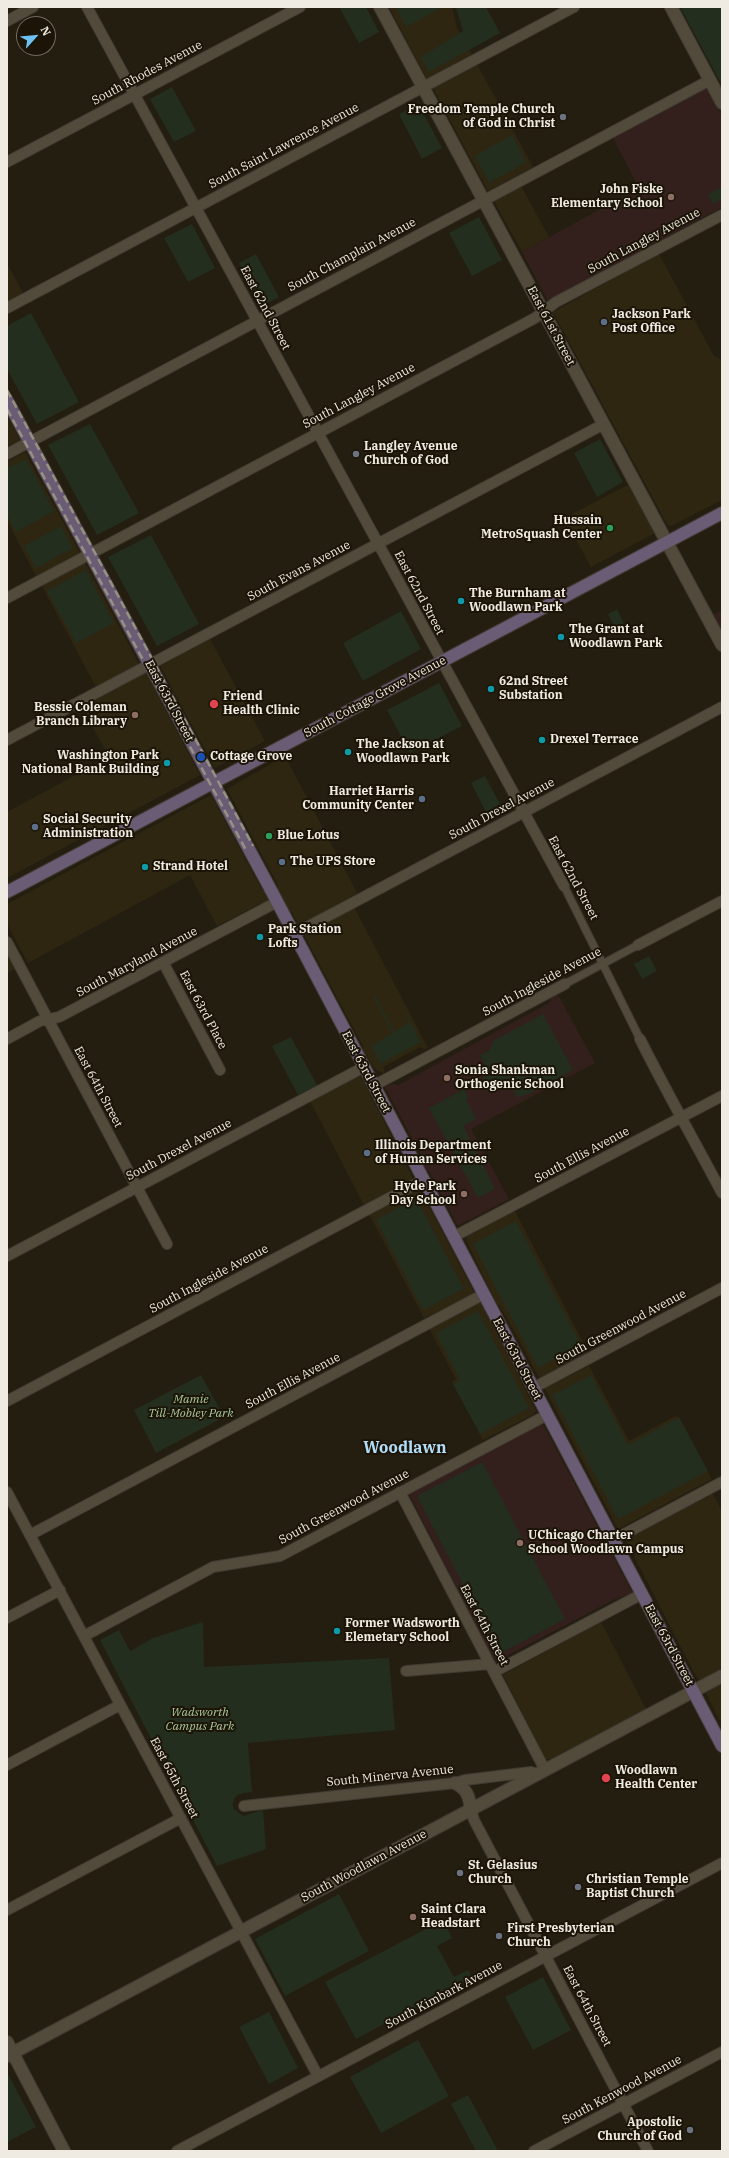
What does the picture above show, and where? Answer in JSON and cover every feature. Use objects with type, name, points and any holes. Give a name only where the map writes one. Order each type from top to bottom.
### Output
[{"type":"main road","name":"East 63rd Street","points":[[7,400],[294,934],[722,1746]]},
{"type":"main road","name":"South Cottage Grove Avenue","points":[[7,892],[214,784],[722,513]]},
{"type":"street","points":[[7,21],[33,7]]},
{"type":"street","name":"East 62nd Street","points":[[87,7],[441,662],[564,886],[604,964],[607,976],[680,1118],[722,1193]]},
{"type":"street","name":"South Rhodes Avenue","points":[[7,162],[300,7]]},
{"type":"street","name":"East 61st Street","points":[[380,7],[722,645]]},
{"type":"street","name":"South Saint Lawrence Avenue","points":[[7,308],[574,7]]},
{"type":"street","points":[[671,7],[722,102]]},
{"type":"street","name":"South Champlain Avenue","points":[[7,454],[710,80]]},
{"type":"street","name":"South Langley Avenue","points":[[7,598],[535,318],[556,302],[722,215]]},
{"type":"street","name":"South Evans Avenue","points":[[7,740],[604,424]]},
{"type":"street","name":"South Drexel Avenue","points":[[294,934],[722,707]]},
{"type":"street","name":"South Ingleside Avenue","points":[[374,1086],[722,901]]},
{"type":"street","name":"South Maryland Avenue","points":[[7,1039],[40,1021],[58,1018],[277,902]]},
{"type":"street","name":"East 64th Street","points":[[7,942],[167,1244]]},
{"type":"street","name":"East 63rd Place","points":[[163,962],[220,1070]]},
{"type":"street","name":"South Drexel Avenue","points":[[7,1256],[364,1068]]},
{"type":"street","name":"South Ellis Avenue","points":[[453,1237],[722,1096]]},
{"type":"street","name":"South Ingleside Avenue","points":[[7,1401],[423,1180]]},
{"type":"street","name":"South Greenwood Avenue","points":[[533,1388],[722,1288]]},
{"type":"street","name":"South Ellis Avenue","points":[[30,1535],[484,1294]]},
{"type":"street","name":"South Greenwood Avenue","points":[[84,1636],[213,1567],[280,1556],[547,1415]]},
{"type":"street","points":[[614,1540],[722,1482]]},
{"type":"street","name":"East 65th Street","points":[[7,1492],[318,2076]]},
{"type":"street","name":"East 64th Street","points":[[400,1492],[492,1668],[542,1772]]},
{"type":"street","points":[[7,1618],[60,1590]]},
{"type":"street","points":[[406,1671],[492,1668],[642,1594]]},
{"type":"street","name":"South Woodlawn Avenue","points":[[10,2055],[722,1676]]},
{"type":"street","points":[[7,1765],[120,1705]]},
{"type":"street","name":"South Minerva Avenue","points":[[244,1806],[455,1783],[465,1780],[530,1772],[542,1772]]},
{"type":"street","points":[[455,1783],[464,1788],[469,1795],[471,1809]]},
{"type":"street","name":"East 64th Street","points":[[471,1809],[474,1820],[648,2151]]},
{"type":"street","points":[[7,1910],[181,1818]]},
{"type":"street","name":"South Kimbark Avenue","points":[[177,2151],[722,1863]]},
{"type":"street","points":[[7,2042],[10,2055],[64,2151]]},
{"type":"street","name":"South Kenwood Avenue","points":[[534,2151],[722,2052]]},
{"type":"shaded area","points":[[389,7],[452,7],[457,28],[472,54],[427,79]]},
{"type":"shaded area","points":[[477,64],[533,167],[488,191],[433,88]]},
{"type":"shaded area","name":"John Fiske Elementary School","points":[[706,87],[722,116],[722,207],[548,301],[522,252],[639,188],[613,138]]},
{"type":"shaded area","points":[[521,186],[549,237],[522,252],[494,201]]},
{"type":"shaded area","points":[[659,254],[714,356],[720,359],[722,363],[722,500],[671,526],[668,526],[553,312]]},
{"type":"shaded area","points":[[7,263],[23,293],[7,302]]},
{"type":"shaded area","points":[[7,416],[20,440],[7,447]]},
{"type":"shaded area","points":[[25,452],[80,553],[36,576],[7,521],[7,462]]},
{"type":"shaded area","name":"Hussain MetroSquash Center","points":[[628,485],[655,533],[591,567],[564,518]]},
{"type":"shaded area","points":[[85,562],[139,664],[96,687],[42,586]]},
{"type":"shaded area","points":[[722,610],[722,630],[714,614]]},
{"type":"shaded area","points":[[210,639],[265,741],[215,768],[160,666]]},
{"type":"shaded area","points":[[146,673],[200,775],[7,878],[7,812],[109,757],[82,707]]},
{"type":"shaded area","points":[[285,756],[357,893],[301,925],[298,924],[292,912],[289,912],[277,889],[278,885],[227,789]]},
{"type":"shaded area","points":[[211,795],[262,890],[266,892],[269,898],[267,903],[259,904],[217,926],[190,875],[28,963],[7,924],[7,904]]},
{"type":"shaded area","points":[[354,907],[428,1048],[425,1049],[420,1047],[383,1067],[385,1072],[383,1073],[376,1070],[363,1050],[363,1046],[305,937],[307,933]]},
{"type":"shaded area","points":[[7,954],[15,969],[7,973]]},
{"type":"shaded area","points":[[557,993],[595,1063],[471,1129],[509,1199],[457,1225],[429,1171],[427,1171],[424,1165],[425,1163],[385,1087],[391,1084],[398,1085],[549,1003],[552,997]]},
{"type":"shaded area","name":"Illinois Department of Human Services","points":[[356,1076],[361,1077],[413,1178],[364,1205],[310,1101]]},
{"type":"shaded area","points":[[416,1190],[419,1190],[422,1193],[474,1292],[472,1296],[424,1318],[369,1214]]},
{"type":"shaded area","points":[[515,1211],[588,1352],[540,1379],[500,1306],[497,1304],[466,1240],[468,1236]]},
{"type":"shaded area","points":[[480,1301],[536,1411],[534,1414],[483,1440],[452,1382],[456,1379],[429,1328]]},
{"type":"shaded area","points":[[589,1366],[629,1441],[677,1415],[712,1479],[618,1529],[545,1389],[546,1386],[556,1380],[560,1381]]},
{"type":"shaded area","name":"UChicago Charter School Woodlawn Campus","points":[[540,1424],[544,1426],[632,1592],[631,1594],[615,1599],[497,1661],[490,1652],[409,1494]]},
{"type":"shaded area","points":[[713,1494],[722,1512],[722,1668],[700,1680],[696,1676],[625,1539]]},
{"type":"shaded area","points":[[601,1622],[646,1709],[550,1759],[546,1759],[503,1675]]},
{"type":"shaded area","points":[[722,1683],[722,1720],[720,1721],[706,1693]]},
{"type":"green space","points":[[339,7],[366,7],[379,32],[359,43]]},
{"type":"green space","points":[[396,7],[443,7],[406,27]]},
{"type":"green space","points":[[486,7],[500,33],[429,72],[421,57],[463,31],[456,8]]},
{"type":"green space","points":[[680,7],[722,7],[722,85]]},
{"type":"green space","points":[[172,87],[196,131],[174,142],[150,99]]},
{"type":"green space","points":[[418,104],[442,148],[422,159],[399,114]]},
{"type":"green space","points":[[512,135],[526,162],[489,183],[475,156]]},
{"type":"green space","points":[[722,187],[722,199],[713,204],[708,194]]},
{"type":"green space","points":[[479,217],[502,260],[472,276],[449,233]]},
{"type":"green space","points":[[192,224],[215,268],[188,282],[164,238]]},
{"type":"green space","points":[[256,254],[279,297],[262,306],[239,263]]},
{"type":"green space","points":[[31,313],[79,402],[37,424],[7,369],[7,326]]},
{"type":"green space","points":[[90,424],[139,513],[97,535],[48,445]]},
{"type":"green space","points":[[600,439],[623,482],[597,497],[574,453]]},
{"type":"green space","points":[[26,459],[54,511],[16,532],[7,515],[7,469]]},
{"type":"green space","points":[[61,526],[73,548],[36,568],[24,546]]},
{"type":"green space","points":[[151,535],[199,624],[157,646],[108,557]]},
{"type":"green space","points":[[86,570],[114,623],[76,643],[47,591]]},
{"type":"green space","points":[[617,609],[624,623],[615,628],[608,614]]},
{"type":"green space","points":[[401,611],[421,649],[363,681],[343,643]]},
{"type":"green space","points":[[439,683],[462,726],[410,753],[387,710]]},
{"type":"green space","points":[[485,776],[500,804],[486,812],[471,783]]},
{"type":"green space","points":[[649,956],[657,971],[642,979],[634,964]]},
{"type":"green space","points":[[375,995],[394,1031],[392,1032],[373,996]]},
{"type":"green space","points":[[405,1012],[421,1042],[380,1064],[371,1046],[409,1023]]},
{"type":"green space","points":[[543,1014],[573,1070],[529,1094],[517,1097],[507,1078],[488,1089],[483,1078],[490,1074],[480,1055],[490,1050],[493,1041]]},
{"type":"green space","points":[[291,1037],[317,1085],[298,1095],[272,1046]]},
{"type":"green space","points":[[464,1089],[469,1098],[466,1100],[476,1119],[463,1126],[495,1189],[478,1198],[429,1108]]},
{"type":"green space","points":[[416,1198],[464,1289],[423,1310],[376,1220]]},
{"type":"green space","points":[[516,1221],[581,1345],[538,1368],[473,1244]]},
{"type":"green space","points":[[478,1311],[529,1408],[480,1434],[453,1384],[460,1380],[436,1333]]},
{"type":"green space","name":"Mamie Till-Mobley Park","points":[[201,1375],[224,1417],[156,1453],[134,1410]]},
{"type":"green space","points":[[591,1375],[628,1445],[679,1417],[708,1471],[618,1519],[552,1395]]},
{"type":"green space","points":[[482,1462],[565,1619],[499,1654],[417,1496]]},
{"type":"green space","name":"Wadsworth Campus Park","points":[[203,1622],[204,1667],[389,1658],[395,1730],[248,1743],[252,1792],[238,1795],[234,1800],[233,1808],[243,1816],[263,1810],[266,1849],[217,1866],[100,1640],[119,1630],[130,1651],[153,1638]]},
{"type":"green space","points":[[339,1894],[369,1951],[285,1996],[255,1939]]},
{"type":"green space","points":[[443,1920],[452,1938],[437,1946],[454,1977],[468,1970],[472,1977],[356,2039],[325,1982]]},
{"type":"green space","points":[[543,1977],[571,2030],[533,2050],[505,1997]]},
{"type":"green space","points":[[269,2012],[298,2068],[269,2084],[239,2027]]},
{"type":"green space","points":[[418,2040],[449,2096],[381,2133],[350,2077]]},
{"type":"green space","points":[[7,2072],[36,2127],[7,2142]]},
{"type":"green space","points":[[468,2095],[498,2151],[476,2151],[451,2104]]},
{"type":"railway","points":[[7,390],[253,846]]},
{"type":"railway","points":[[7,409],[246,850]]},
{"type":"place","name":"Freedom Temple Church of God in Christ","points":[[563,117]]},
{"type":"place","name":"John Fiske Elementary School","points":[[671,197]]},
{"type":"place","name":"Jackson Park Post Office","points":[[604,322]]},
{"type":"place","name":"Langley Avenue Church of God","points":[[356,454]]},
{"type":"place","name":"Hussain MetroSquash Center","points":[[610,528]]},
{"type":"place","name":"The Burnham at Woodlawn Park","points":[[461,601]]},
{"type":"place","name":"The Grant at Woodlawn Park","points":[[561,637]]},
{"type":"place","name":"62nd Street Substation","points":[[491,689]]},
{"type":"place","name":"Friend Health Clinic","points":[[214,704]]},
{"type":"place","name":"Bessie Coleman Branch Library","points":[[135,715]]},
{"type":"place","name":"Drexel Terrace","points":[[542,740]]},
{"type":"place","name":"The Jackson at Woodlawn Park","points":[[348,752]]},
{"type":"place","name":"Cottage Grove","points":[[201,757]]},
{"type":"place","name":"Washington Park National Bank Building","points":[[167,763]]},
{"type":"place","name":"Harriet Harris Community Center","points":[[422,799]]},
{"type":"place","name":"Social Security Administration","points":[[35,827]]},
{"type":"place","name":"Blue Lotus","points":[[269,836]]},
{"type":"place","name":"The UPS Store","points":[[282,862]]},
{"type":"place","name":"Strand Hotel","points":[[145,867]]},
{"type":"place","name":"Park Station Lofts","points":[[260,937]]},
{"type":"place","name":"Sonia Shankman Orthogenic School","points":[[447,1078]]},
{"type":"place","name":"Illinois Department of Human Services","points":[[367,1153]]},
{"type":"place","name":"Hyde Park Day School","points":[[464,1194]]},
{"type":"place","name":"UChicago Charter School Woodlawn Campus","points":[[520,1543]]},
{"type":"place","name":"Former Wadsworth Elemetary School","points":[[337,1631]]},
{"type":"place","name":"Woodlawn Health Center","points":[[606,1778]]},
{"type":"place","name":"St. Gelasius Church","points":[[460,1873]]},
{"type":"place","name":"Christian Temple Baptist Church","points":[[578,1887]]},
{"type":"place","name":"Saint Clara Headstart","points":[[413,1917]]},
{"type":"place","name":"First Presbyterian Church","points":[[499,1936]]},
{"type":"place","name":"Apostolic Church of God","points":[[690,2130]]},
{"type":"district","name":"Woodlawn","points":[[405,1448]]}]
